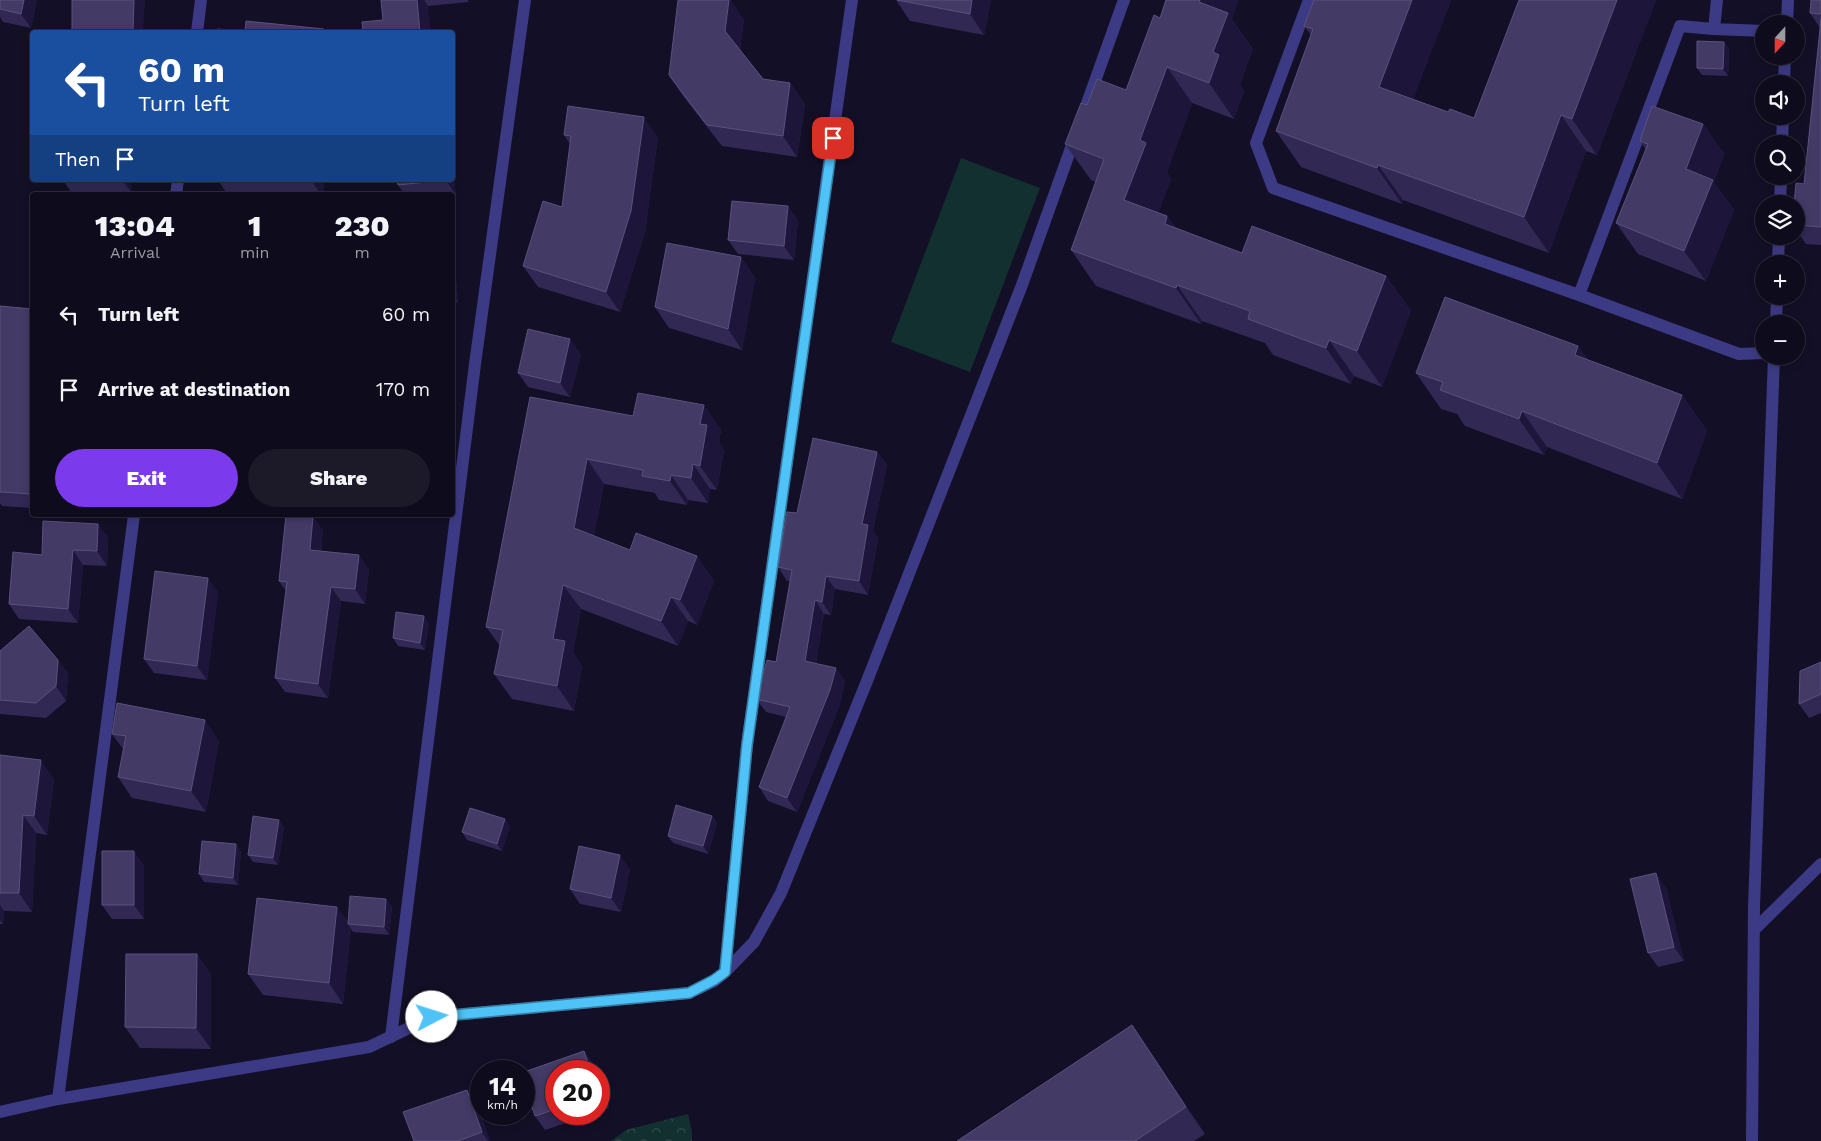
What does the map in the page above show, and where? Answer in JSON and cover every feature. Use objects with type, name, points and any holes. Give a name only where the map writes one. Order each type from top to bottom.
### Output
[{"type":"street","points":[[197,30],[201,0]]},
{"type":"street","points":[[391,1036],[475,364],[524,0]]},
{"type":"street","points":[[725,972],[747,745],[852,0]]},
{"type":"street","points":[[0,1112],[58,1099],[369,1047],[432,1017],[689,993],[725,972],[754,942],[781,893],[867,681],[1022,285],[1124,0]]},
{"type":"street","points":[[1309,0],[1256,143],[1273,188],[1579,295],[1739,354],[1755,353]]},
{"type":"street","points":[[1714,29],[1717,0]]},
{"type":"street","points":[[1787,15],[1788,0]]},
{"type":"street","points":[[1579,295],[1680,26],[1755,31]]},
{"type":"street","points":[[1752,1141],[1754,930],[1774,365]]},
{"type":"street","points":[[58,1099],[134,517]]},
{"type":"street","points":[[1754,930],[1821,864]]},
{"type":"green space","points":[[961,158],[1040,188],[970,372],[891,342]]},
{"type":"green space","points":[[688,1114],[692,1141],[611,1141],[626,1130]]},
{"type":"building","points":[[0,0],[24,0],[21,14],[0,9]]},
{"type":"building","points":[[72,0],[134,0],[133,30],[72,30]]},
{"type":"building","points":[[381,0],[417,0],[420,30],[363,30],[362,22],[383,20]]},
{"type":"building","points":[[678,0],[729,0],[725,31],[763,79],[790,83],[783,136],[707,125],[669,75]]},
{"type":"building","points":[[897,0],[972,0],[970,14]]},
{"type":"building","points":[[1166,0],[1200,0],[1199,2],[1228,13],[1213,52],[1219,55],[1209,83],[1167,67],[1140,140],[1146,143],[1124,200],[1167,216],[1165,224],[1242,253],[1252,226],[1386,276],[1357,351],[1329,340],[1326,348],[1248,319],[1250,311],[1177,285],[1176,288],[1071,250],[1104,159],[1065,144],[1081,103],[1087,105],[1097,79],[1126,90],[1154,15],[1160,18]]},
{"type":"building","points":[[1314,0],[1412,0],[1379,87],[1448,112],[1450,109],[1474,118],[1519,0],[1617,0],[1572,119],[1561,115],[1524,217],[1378,165],[1377,168],[1276,131],[1313,29],[1304,26]]},
{"type":"building","points":[[1811,0],[1821,0],[1821,14],[1810,13]]},
{"type":"building","points":[[1821,19],[1821,227],[1805,226],[1805,195],[1795,195],[1796,185],[1805,185]]},
{"type":"building","points":[[246,21],[324,29],[324,30],[245,30]]},
{"type":"building","points":[[1697,41],[1724,42],[1723,69],[1697,68]]},
{"type":"building","points":[[568,106],[644,117],[631,211],[606,292],[523,266],[543,201],[562,207],[571,136],[564,135]]},
{"type":"building","points":[[1652,106],[1703,124],[1686,169],[1713,180],[1684,251],[1616,223],[1648,144],[1640,141]]},
{"type":"building","points":[[397,182],[427,182],[398,185]]},
{"type":"building","points":[[732,201],[788,206],[784,246],[728,240]]},
{"type":"building","points":[[667,243],[741,257],[728,329],[655,307]]},
{"type":"building","points":[[1445,297],[1578,346],[1575,355],[1682,395],[1657,463],[1522,411],[1519,419],[1440,390],[1443,382],[1416,373]]},
{"type":"building","points":[[0,306],[30,309],[30,494],[0,492]]},
{"type":"building","points":[[528,329],[570,339],[560,383],[518,373]]},
{"type":"building","points":[[638,393],[704,405],[700,424],[707,425],[700,466],[693,464],[691,478],[671,475],[670,481],[642,476],[643,470],[587,459],[574,528],[630,550],[636,533],[697,556],[680,600],[671,597],[661,621],[563,585],[553,639],[565,641],[557,686],[494,674],[503,630],[486,627],[530,397],[633,416]]},
{"type":"building","points":[[813,438],[877,452],[862,524],[868,525],[859,581],[826,576],[822,602],[815,600],[805,661],[836,668],[830,690],[787,798],[759,787],[790,707],[756,699],[767,660],[776,662],[792,570],[778,567],[787,512],[797,513]]},
{"type":"building","points":[[286,517],[313,517],[310,550],[359,555],[355,589],[331,587],[318,684],[275,678],[287,582],[279,581]]},
{"type":"building","points":[[43,521],[98,524],[97,551],[73,550],[68,609],[9,604],[13,552],[42,555]]},
{"type":"building","points":[[155,571],[208,578],[197,666],[144,659]]},
{"type":"building","points":[[396,612],[424,616],[420,643],[393,638]]},
{"type":"building","points":[[29,626],[58,660],[56,686],[36,703],[0,700],[0,651]]},
{"type":"building","points":[[1821,662],[1821,694],[1799,704],[1800,671]]},
{"type":"building","points":[[117,703],[205,720],[191,791],[118,777],[126,736],[112,734]]},
{"type":"building","points":[[0,755],[41,760],[34,816],[23,815],[19,893],[0,893]]},
{"type":"building","points":[[676,805],[712,816],[703,846],[668,836]]},
{"type":"building","points":[[470,808],[505,819],[497,844],[462,832]]},
{"type":"building","points":[[253,816],[279,820],[273,858],[248,855]]},
{"type":"building","points":[[202,841],[236,844],[233,878],[199,874]]},
{"type":"building","points":[[579,846],[620,855],[611,898],[570,889]]},
{"type":"building","points":[[102,851],[134,851],[134,905],[102,905]]},
{"type":"building","points":[[1656,873],[1674,947],[1648,953],[1630,879]]},
{"type":"building","points":[[350,896],[386,899],[384,927],[348,924]]},
{"type":"building","points":[[257,898],[337,907],[329,983],[248,974]]},
{"type":"building","points":[[126,954],[197,954],[196,1028],[125,1027]]},
{"type":"building","points":[[1132,1025],[1186,1107],[1135,1141],[957,1141]]},
{"type":"building","points":[[584,1051],[587,1060],[558,1060]]},
{"type":"building","points":[[545,1065],[545,1113],[535,1116],[535,1068]]},
{"type":"building","points":[[467,1090],[470,1098],[470,1125],[480,1125],[482,1132],[458,1141],[414,1141],[403,1112]]},
{"type":"route","points":[[432,1017],[689,993],[725,972],[747,745],[833,138]]}]
